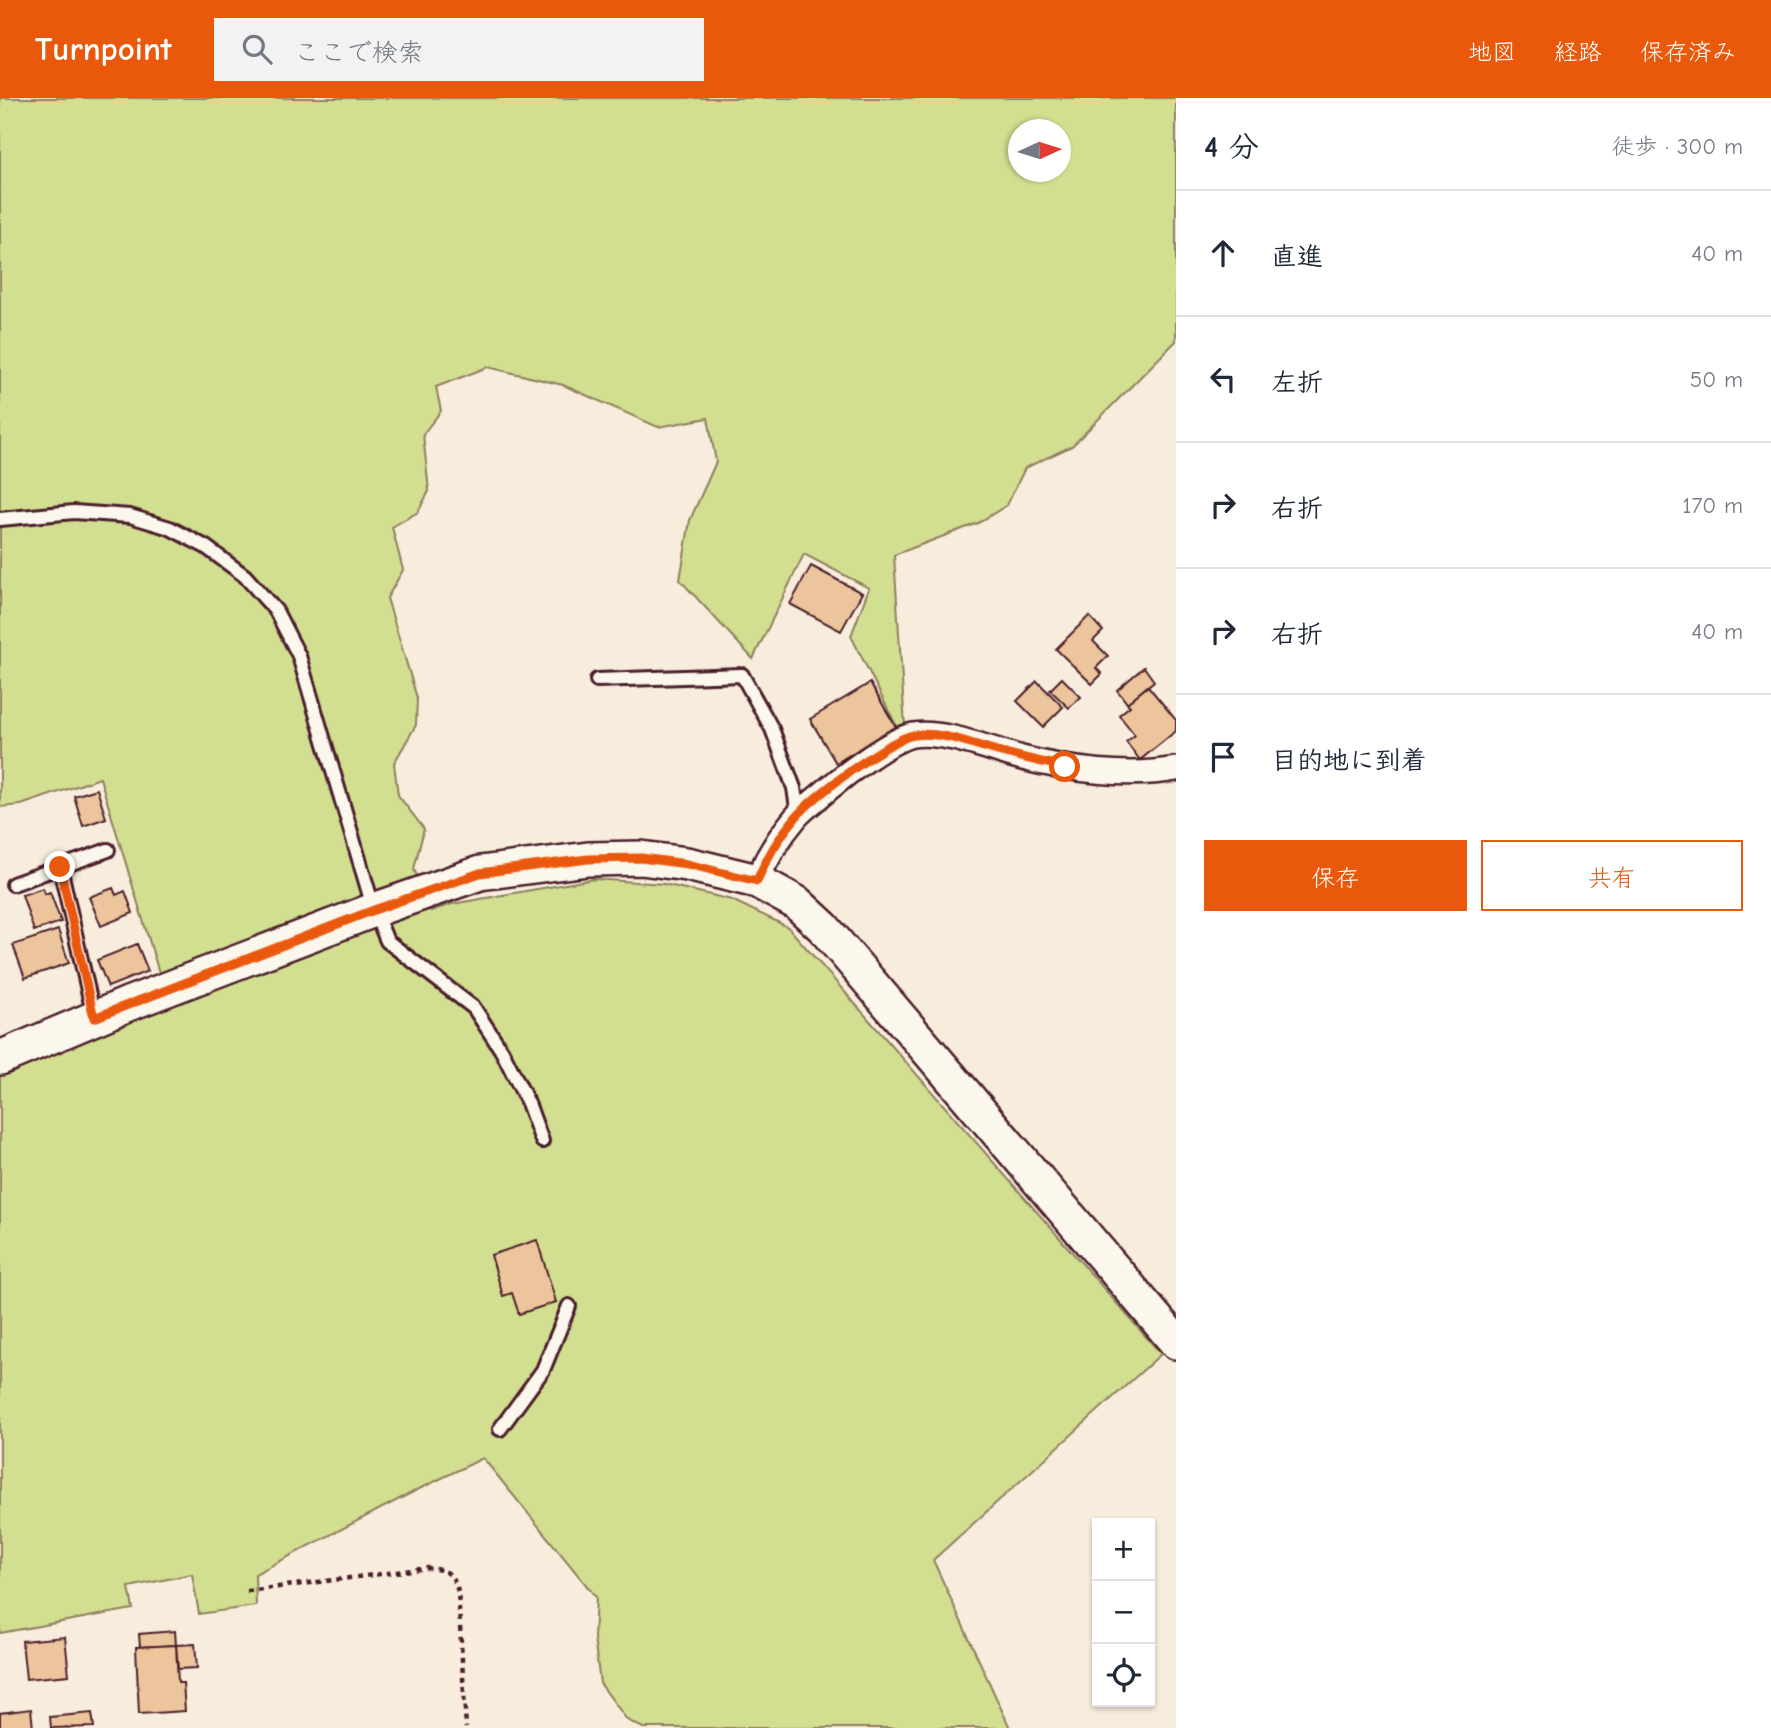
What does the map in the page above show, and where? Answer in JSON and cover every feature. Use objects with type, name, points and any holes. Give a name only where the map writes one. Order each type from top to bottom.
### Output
[{"type":"street","points":[[757,881],[765,862],[798,815],[842,777],[898,740],[915,735],[944,736],[1025,759],[1065,767],[1114,772],[1159,772],[1176,769]]},
{"type":"street","points":[[0,1058],[94,1018],[374,910],[480,873],[588,859],[641,858],[687,864],[757,881],[797,903],[823,927],[1176,1342]]},
{"type":"lane","points":[[0,519],[74,513],[130,516],[170,528],[206,547],[245,576],[276,611],[299,656],[374,910],[387,941],[474,1008],[502,1051],[528,1103],[542,1141]]},
{"type":"lane","points":[[597,680],[742,675],[772,729],[794,788],[798,815]]},
{"type":"lane","points":[[13,884],[108,850]]},
{"type":"lane","points":[[60,867],[94,1018]]},
{"type":"lane","points":[[500,1429],[542,1370],[569,1306]]},
{"type":"path","points":[[247,1591],[428,1568],[443,1570],[454,1577],[458,1592],[466,1728]]},
{"type":"green space","points":[[0,98],[1176,98],[1176,341],[1072,446],[1025,468],[1007,505],[978,523],[894,555],[905,727],[898,729],[851,636],[869,588],[804,554],[753,659],[680,580],[690,520],[716,462],[708,418],[658,427],[563,385],[488,367],[436,387],[441,411],[423,434],[429,491],[418,512],[392,527],[403,570],[387,598],[417,698],[416,725],[394,763],[398,795],[424,829],[414,869],[431,911],[452,904],[594,879],[664,884],[732,900],[788,927],[1161,1354],[933,1560],[1010,1728],[643,1728],[627,1720],[600,1683],[594,1638],[596,1597],[483,1458],[255,1574],[256,1606],[199,1614],[192,1574],[129,1587],[133,1609],[0,1633],[0,1073],[169,1006],[100,778],[21,805],[0,807]]},
{"type":"building","points":[[811,566],[862,593],[841,631],[790,604]]},
{"type":"building","points":[[1089,616],[1103,631],[1093,641],[1108,656],[1096,668],[1102,674],[1092,684],[1056,649]]},
{"type":"building","points":[[1144,667],[1154,681],[1127,703],[1117,690]]},
{"type":"building","points":[[1062,678],[1081,697],[1069,708],[1050,690]]},
{"type":"building","points":[[1037,681],[1063,707],[1043,727],[1017,701]]},
{"type":"building","points":[[870,683],[896,727],[836,763],[810,719]]},
{"type":"building","points":[[1148,686],[1176,720],[1176,731],[1140,760],[1126,742],[1135,735],[1119,715],[1130,706],[1127,703]]},
{"type":"building","points":[[97,789],[106,818],[83,826],[74,796]]},
{"type":"building","points":[[43,888],[45,894],[50,892],[61,922],[34,931],[22,895]]},
{"type":"building","points":[[113,888],[116,895],[125,891],[133,913],[101,926],[89,897]]},
{"type":"building","points":[[58,930],[69,963],[25,978],[13,945]]},
{"type":"building","points":[[137,944],[148,971],[108,987],[97,960]]},
{"type":"building","points":[[537,1240],[556,1302],[519,1314],[512,1293],[503,1296],[491,1255]]},
{"type":"building","points":[[175,1631],[176,1645],[140,1647],[139,1634]]},
{"type":"building","points":[[65,1637],[69,1675],[26,1679],[22,1641]]},
{"type":"building","points":[[195,1644],[197,1668],[178,1669],[176,1645]]},
{"type":"building","points":[[176,1645],[178,1683],[183,1683],[185,1711],[139,1714],[136,1647]]},
{"type":"building","points":[[31,1709],[33,1728],[0,1728],[0,1713]]},
{"type":"building","points":[[92,1713],[94,1727],[51,1728],[50,1717]]},
{"type":"route","points":[[60,867],[94,1018],[374,910],[480,873],[588,859],[641,858],[687,864],[757,881],[765,862],[797,816],[842,777],[898,740],[915,735],[944,736],[1025,759],[1065,767]]}]
